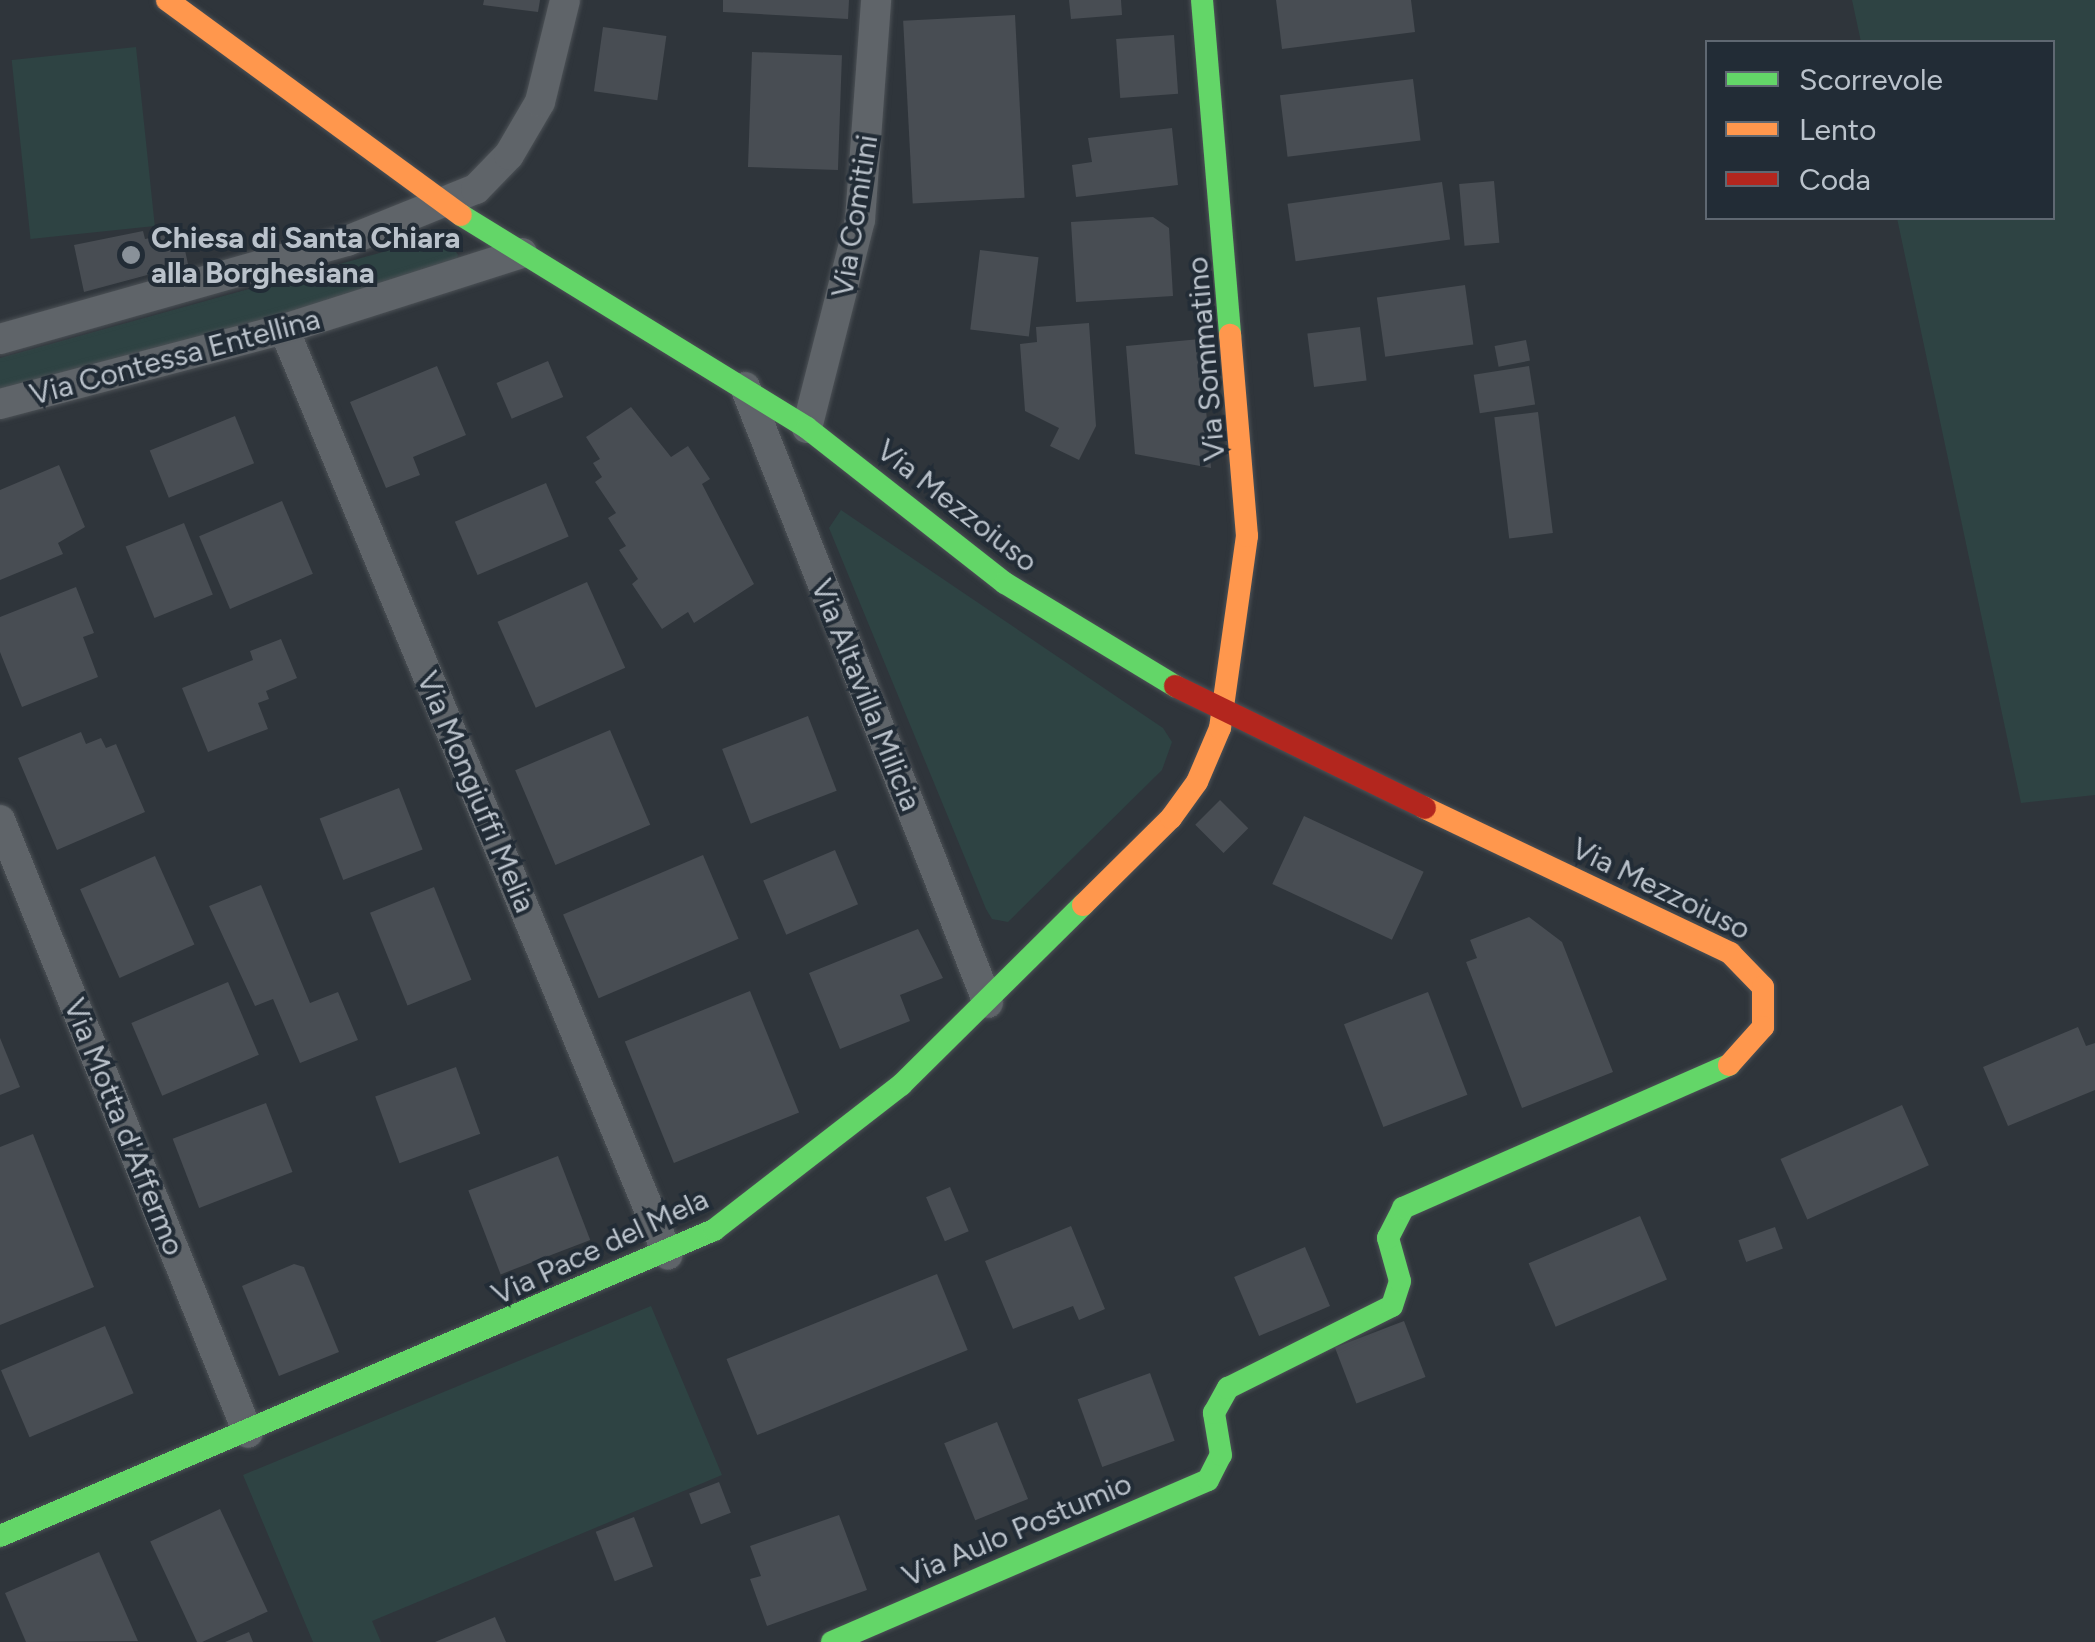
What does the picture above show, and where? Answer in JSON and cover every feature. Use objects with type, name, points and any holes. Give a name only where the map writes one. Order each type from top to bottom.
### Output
[{"type":"street","name":"Via Mezzoiuso","points":[[167,0],[446,206],[806,428],[1024,596],[1224,713],[1730,954],[1757,977],[1767,1008],[1763,1027],[1722,1072],[1403,1208],[1388,1238],[1400,1281],[1392,1306],[1228,1388],[1214,1413],[1219,1464]]},
{"type":"street","name":"Via Contessa Entellina","points":[[0,339],[347,240],[446,206],[498,169],[530,121],[553,67],[565,0]]},
{"type":"street","name":"Via Comitini","points":[[806,428],[860,220],[876,0]]},
{"type":"street","name":"Via Sommatino","points":[[1202,0],[1248,494],[1242,599],[1224,713]]},
{"type":"street","name":"Via Contessa Entellina","points":[[0,404],[284,329],[522,253]]},
{"type":"street","name":"Via Mongiuffi Melia","points":[[284,329],[668,1255]]},
{"type":"street","name":"Via Altavilla Milicia","points":[[745,387],[988,1002]]},
{"type":"street","name":"Via Pace del Mela","points":[[0,1536],[668,1255],[762,1198],[901,1085],[1171,818],[1204,769],[1224,713]]},
{"type":"street","name":"Via Motta d'Affermo","points":[[0,820],[248,1433]]},
{"type":"street","name":"Via Aulo Postumio","points":[[832,1642],[1202,1484],[1219,1464]]},
{"type":"green space","points":[[1852,0],[2095,0],[2095,795],[2021,803],[1897,220],[2055,220],[2055,40],[1861,40]]},
{"type":"green space","points":[[136,47],[155,226],[30,239],[12,60]]},
{"type":"green space","points":[[437,237],[448,238],[458,255],[456,262],[424,275],[0,391],[0,358]]},
{"type":"green space","points":[[841,510],[1163,728],[1172,742],[1162,770],[1008,922],[992,919],[986,909],[829,528]]},
{"type":"green space","points":[[651,1306],[722,1475],[372,1621],[381,1642],[313,1642],[243,1475]]},
{"type":"building","points":[[484,0],[540,0],[538,12],[483,5]]},
{"type":"building","points":[[723,0],[849,0],[848,19],[723,12]]},
{"type":"building","points":[[1069,0],[1121,0],[1122,15],[1071,19]]},
{"type":"building","points":[[1276,0],[1411,0],[1415,32],[1282,49]]},
{"type":"building","points":[[1015,15],[1025,198],[913,204],[903,21]]},
{"type":"building","points":[[603,27],[666,36],[657,100],[594,91]]},
{"type":"building","points":[[1174,35],[1178,94],[1120,98],[1116,39]]},
{"type":"building","points":[[752,52],[842,55],[838,170],[748,167]]},
{"type":"building","points":[[1413,79],[1421,141],[1288,157],[1280,95]]},
{"type":"building","points":[[1172,128],[1178,185],[1076,197],[1072,165],[1092,162],[1088,138]]},
{"type":"building","points":[[1494,181],[1499,243],[1465,246],[1459,184]]},
{"type":"building","points":[[1442,182],[1450,239],[1296,261],[1288,204]]},
{"type":"building","points":[[1153,217],[1169,228],[1173,296],[1076,302],[1071,222]]},
{"type":"building","name":"Chiesa di Santa Chiara alla Borghesiana","points":[[143,231],[145,239],[181,232],[188,264],[84,292],[74,245]]},
{"type":"building","points":[[980,250],[1039,257],[1029,337],[970,329]]},
{"type":"building","points":[[1465,285],[1473,344],[1385,357],[1377,297]]},
{"type":"building","points":[[1089,323],[1096,426],[1079,460],[1050,446],[1059,428],[1025,411],[1020,344],[1037,342],[1036,327]]},
{"type":"building","points":[[1360,327],[1367,381],[1314,387],[1307,333]]},
{"type":"building","points":[[1200,339],[1211,468],[1135,454],[1126,346]]},
{"type":"building","points":[[1526,340],[1530,361],[1499,367],[1495,346]]},
{"type":"building","points":[[548,361],[563,397],[512,419],[496,383]]},
{"type":"building","points":[[437,366],[466,435],[413,457],[420,475],[386,488],[350,402]]},
{"type":"building","points":[[1529,366],[1535,405],[1480,413],[1474,375]]},
{"type":"building","points":[[631,407],[671,457],[688,446],[710,479],[702,484],[754,584],[694,623],[688,612],[662,629],[632,584],[638,579],[619,550],[626,546],[608,518],[616,513],[595,482],[602,477],[593,463],[600,459],[586,437]]},
{"type":"building","points":[[1538,412],[1553,533],[1509,538],[1494,417]]},
{"type":"building","points":[[235,416],[254,463],[169,498],[150,450]]},
{"type":"building","points":[[59,465],[85,527],[58,543],[63,554],[0,580],[0,490]]},
{"type":"building","points":[[546,483],[569,536],[478,575],[455,522]]},
{"type":"building","points":[[282,501],[313,574],[230,609],[199,536]]},
{"type":"building","points":[[184,523],[213,594],[154,618],[126,547]]},
{"type":"building","points":[[587,582],[625,668],[536,708],[497,622]]},
{"type":"building","points":[[76,587],[94,633],[83,637],[98,677],[22,707],[0,652],[0,617]]},
{"type":"building","points":[[281,639],[297,678],[266,691],[269,699],[258,703],[268,729],[208,752],[182,688],[253,660],[250,651]]},
{"type":"building","points":[[808,716],[837,791],[751,824],[722,749]]},
{"type":"building","points":[[610,730],[650,825],[555,865],[515,770]]},
{"type":"building","points":[[81,732],[86,744],[101,738],[106,748],[116,744],[145,812],[57,850],[18,758]]},
{"type":"building","points":[[399,788],[423,850],[343,880],[320,818]]},
{"type":"building","points":[[1220,800],[1248,828],[1224,853],[1195,825]]},
{"type":"building","points":[[1304,816],[1424,872],[1392,940],[1272,884]]},
{"type":"building","points":[[835,850],[858,904],[786,935],[763,880]]},
{"type":"building","points":[[703,855],[739,939],[599,998],[563,914]]},
{"type":"building","points":[[155,856],[194,945],[120,978],[80,889]]},
{"type":"building","points":[[261,885],[310,1003],[338,992],[358,1040],[300,1063],[273,999],[255,1006],[209,906]]},
{"type":"building","points":[[434,887],[471,980],[407,1006],[370,913]]},
{"type":"building","points":[[1529,917],[1562,942],[1613,1072],[1522,1108],[1466,962],[1477,958],[1470,940]]},
{"type":"building","points":[[918,929],[943,978],[900,995],[910,1021],[840,1049],[809,973]]},
{"type":"building","points":[[228,982],[259,1055],[162,1096],[131,1023]]},
{"type":"building","points":[[750,991],[799,1112],[674,1163],[625,1042]]},
{"type":"building","points":[[1428,992],[1467,1095],[1383,1127],[1344,1024]]},
{"type":"building","points":[[2078,1027],[2086,1046],[2095,1043],[2095,1090],[2008,1126],[1983,1067]]},
{"type":"building","points":[[0,1038],[20,1087],[0,1095]]},
{"type":"building","points":[[456,1067],[480,1134],[399,1163],[375,1096]]},
{"type":"building","points":[[266,1103],[293,1172],[199,1208],[173,1139]]},
{"type":"building","points":[[1902,1105],[1929,1165],[1807,1219],[1780,1159]]},
{"type":"building","points":[[33,1134],[94,1287],[0,1325],[0,1147]]},
{"type":"building","points":[[558,1156],[590,1240],[501,1274],[468,1190]]},
{"type":"building","points":[[950,1187],[969,1231],[945,1241],[926,1197]]},
{"type":"building","points":[[1640,1216],[1667,1280],[1556,1327],[1529,1263]]},
{"type":"building","points":[[1071,1226],[1105,1309],[1079,1320],[1073,1306],[1013,1329],[985,1261]]},
{"type":"building","points":[[1775,1227],[1783,1249],[1746,1262],[1738,1240]]},
{"type":"building","points":[[1305,1247],[1330,1306],[1259,1336],[1234,1277]]},
{"type":"building","points":[[294,1264],[304,1267],[339,1352],[279,1376],[242,1286]]},
{"type":"building","points":[[937,1274],[968,1350],[757,1435],[727,1359]]},
{"type":"building","points":[[1404,1321],[1426,1377],[1356,1404],[1335,1348]]},
{"type":"building","points":[[105,1326],[134,1393],[30,1437],[1,1370]]},
{"type":"building","points":[[1150,1373],[1175,1441],[1102,1467],[1078,1399]]},
{"type":"building","points":[[997,1422],[1028,1499],[975,1520],[944,1443]]},
{"type":"building","points":[[719,1482],[731,1513],[701,1524],[689,1493]]},
{"type":"building","points":[[220,1509],[268,1611],[197,1642],[150,1542]]},
{"type":"building","points":[[839,1515],[867,1590],[767,1626],[750,1579],[761,1576],[750,1546]]},
{"type":"building","points":[[634,1517],[653,1566],[615,1581],[596,1532]]},
{"type":"building","points":[[99,1552],[138,1641],[26,1642],[5,1593]]},
{"type":"building","points":[[495,1617],[506,1642],[435,1642]]},
{"type":"building","points":[[249,1632],[253,1642],[225,1642]]},
{"type":"traffic: fast","points":[[1202,0],[1230,335]]},
{"type":"traffic: fast","points":[[461,215],[807,428],[1005,583],[1175,686]]},
{"type":"traffic: fast","points":[[0,1536],[714,1230],[901,1085],[1083,905]]},
{"type":"traffic: fast","points":[[832,1642],[1208,1480],[1221,1455],[1214,1413],[1228,1388],[1392,1306],[1400,1281],[1388,1238],[1403,1208],[1729,1065]]},
{"type":"traffic: slow","points":[[167,0],[461,215]]},
{"type":"traffic: slow","points":[[1083,905],[1171,818],[1197,782],[1220,728],[1247,536],[1230,335]]},
{"type":"traffic: slow","points":[[1425,808],[1730,953],[1763,987],[1763,1027],[1729,1065]]},
{"type":"traffic: jam","points":[[1175,686],[1425,808]]},
{"type":"place","name":"Chiesa di Santa Chiara alla Borghesiana","points":[[131,255]]}]
